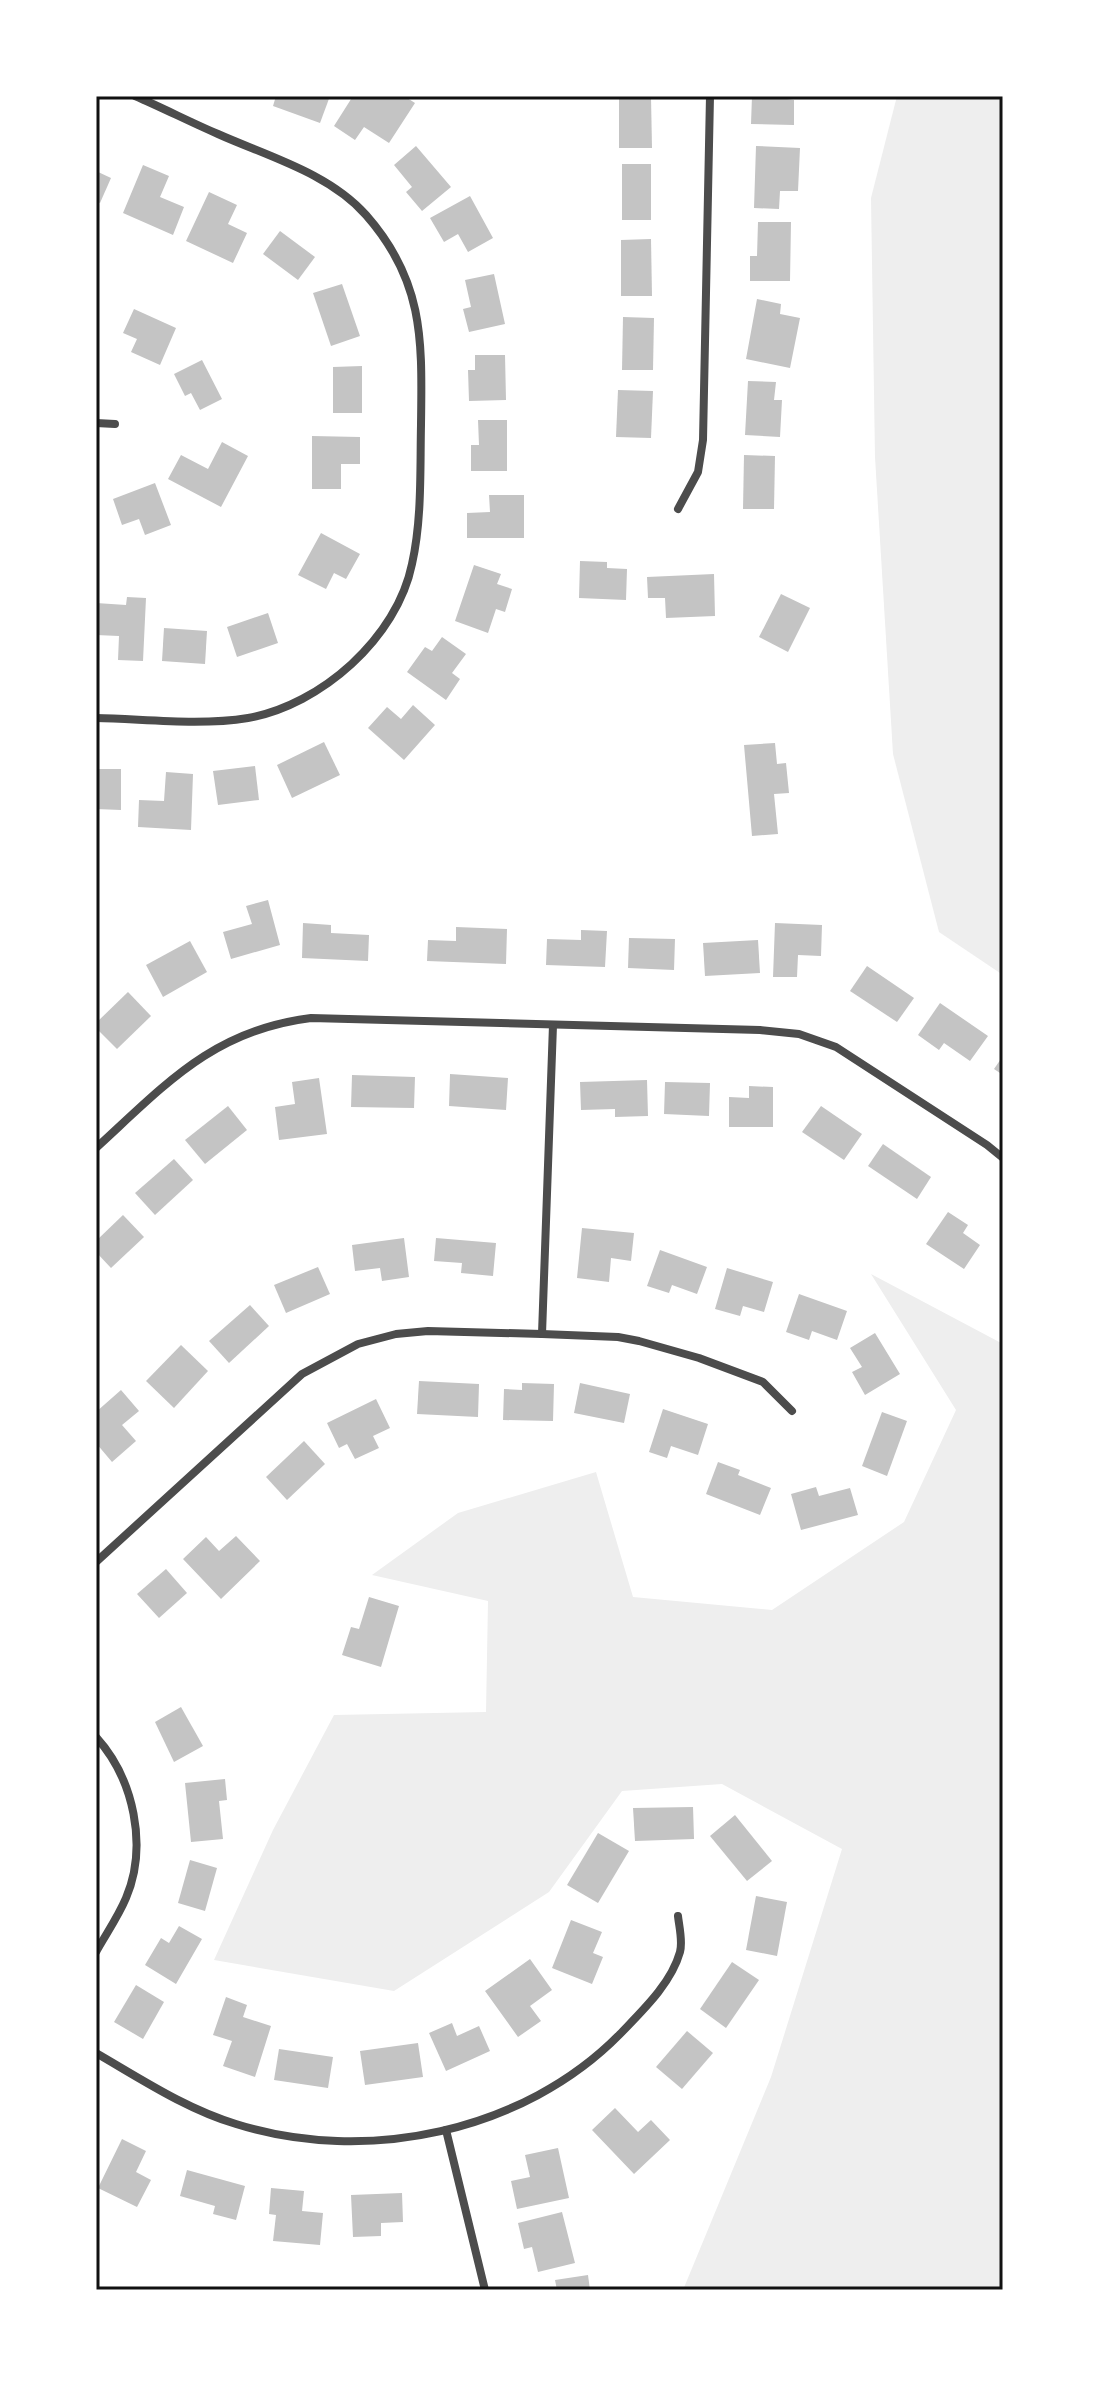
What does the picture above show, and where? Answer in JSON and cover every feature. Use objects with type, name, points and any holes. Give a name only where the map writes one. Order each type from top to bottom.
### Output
[{"type":"street","points":[[96,718],[224,720],[275,711],[311,694],[345,672],[374,640],[398,602],[412,567],[419,516],[420,328],[416,306],[388,245],[364,213],[336,190],[303,171],[135,96]]},
{"type":"street","points":[[678,509],[698,472],[703,440],[710,96]]},
{"type":"street","points":[[96,423],[115,424]]},
{"type":"street","points":[[96,1148],[159,1090],[206,1054],[261,1028],[311,1018],[760,1030],[799,1034],[836,1047],[1003,1158]]},
{"type":"street","points":[[542,1334],[553,1025]]},
{"type":"street","points":[[96,1562],[302,1374],[358,1344],[396,1334],[428,1331],[618,1337],[699,1358],[763,1382],[792,1411]]},
{"type":"street","points":[[96,1737],[114,1761],[131,1800],[137,1840],[133,1878],[126,1900],[96,1952]]},
{"type":"street","points":[[96,2053],[184,2103],[261,2132],[356,2142],[388,2141],[446,2130],[515,2106],[566,2078],[609,2045],[649,2004],[672,1970],[682,1949],[678,1916]]},
{"type":"street","points":[[446,2130],[485,2290]]},
{"type":"shaded area","points":[[897,96],[1003,96],[1003,975],[939,932],[893,754],[875,457],[871,198]]},
{"type":"shaded area","points":[[871,1274],[1003,1344],[1003,2290],[683,2290],[771,2077],[842,1849],[722,1784],[622,1791],[549,1892],[394,1991],[214,1960],[273,1830],[334,1715],[486,1712],[488,1601],[372,1575],[458,1513],[596,1472],[633,1597],[772,1610],[904,1522],[956,1410]]},
{"type":"building","points":[[276,96],[330,96],[320,123],[273,106]]},
{"type":"building","points":[[353,96],[404,96],[415,103],[389,143],[364,127],[355,140],[334,126]]},
{"type":"building","points":[[752,96],[787,96],[787,99],[794,100],[794,125],[751,124]]},
{"type":"building","points":[[651,97],[652,148],[619,148],[619,98]]},
{"type":"building","points":[[416,146],[451,187],[422,211],[406,192],[412,187],[394,165]]},
{"type":"building","points":[[756,146],[800,148],[798,191],[780,191],[779,209],[754,208]]},
{"type":"building","points":[[622,164],[651,164],[651,220],[622,220]]},
{"type":"building","points":[[143,165],[169,176],[160,197],[184,207],[173,235],[123,213]]},
{"type":"building","points":[[96,171],[111,178],[100,203],[96,201]]},
{"type":"building","points":[[209,192],[237,205],[228,224],[247,233],[233,263],[186,241]]},
{"type":"building","points":[[470,196],[493,238],[468,252],[458,234],[444,242],[430,218]]},
{"type":"building","points":[[758,222],[791,222],[790,281],[750,281],[750,256],[757,256]]},
{"type":"building","points":[[280,231],[315,257],[298,280],[263,254]]},
{"type":"building","points":[[651,239],[652,296],[621,296],[621,240]]},
{"type":"building","points":[[494,274],[505,324],[469,332],[463,309],[471,307],[465,280]]},
{"type":"building","points":[[342,284],[360,336],[331,346],[313,293]]},
{"type":"building","points":[[757,299],[781,304],[780,314],[800,318],[790,368],[746,359]]},
{"type":"building","points":[[134,309],[176,328],[160,365],[131,352],[137,339],[123,333]]},
{"type":"building","points":[[623,317],[654,318],[653,370],[622,370]]},
{"type":"building","points":[[475,355],[505,355],[506,400],[469,401],[468,370],[475,370]]},
{"type":"building","points":[[202,360],[222,399],[200,410],[191,393],[185,396],[174,374]]},
{"type":"building","points":[[362,366],[362,413],[333,413],[333,367]]},
{"type":"building","points":[[748,381],[776,382],[774,400],[782,400],[780,437],[745,435]]},
{"type":"building","points":[[618,390],[653,391],[651,438],[616,437]]},
{"type":"building","points":[[478,420],[507,420],[507,471],[471,471],[471,445],[479,445]]},
{"type":"building","points":[[312,436],[360,437],[360,464],[341,464],[341,489],[312,489]]},
{"type":"building","points":[[222,442],[248,456],[221,507],[168,479],[181,455],[208,469]]},
{"type":"building","points":[[744,455],[775,456],[774,509],[743,509]]},
{"type":"building","points":[[155,483],[171,525],[145,535],[139,519],[122,525],[113,499]]},
{"type":"building","points":[[489,495],[524,495],[524,538],[467,538],[467,513],[490,512]]},
{"type":"building","points":[[321,533],[360,554],[346,579],[334,573],[326,589],[298,575]]},
{"type":"building","points":[[580,561],[607,562],[607,568],[627,569],[626,600],[579,598]]},
{"type":"building","points":[[474,565],[501,574],[497,584],[512,589],[505,612],[496,609],[488,633],[455,621]]},
{"type":"building","points":[[714,574],[715,616],[666,618],[665,598],[648,598],[647,577]]},
{"type":"building","points":[[781,594],[810,608],[788,652],[759,637]]},
{"type":"building","points":[[127,597],[146,598],[143,661],[118,660],[119,636],[96,635],[96,603],[126,605]]},
{"type":"building","points":[[268,613],[278,643],[237,657],[227,627]]},
{"type":"building","points":[[164,628],[207,631],[205,664],[162,661]]},
{"type":"building","points":[[442,637],[466,654],[452,673],[460,679],[446,700],[407,672],[425,647],[432,651]]},
{"type":"building","points":[[413,705],[435,725],[404,760],[368,728],[387,707],[401,719]]},
{"type":"building","points":[[324,742],[340,775],[292,798],[277,765]]},
{"type":"building","points":[[775,743],[777,764],[786,763],[789,793],[774,794],[778,834],[752,836],[744,745]]},
{"type":"building","points":[[255,766],[259,800],[218,805],[213,771]]},
{"type":"building","points":[[97,769],[121,769],[121,810],[96,809]]},
{"type":"building","points":[[166,772],[193,774],[191,830],[138,827],[139,800],[164,801]]},
{"type":"building","points":[[268,900],[280,945],[231,959],[223,932],[252,924],[246,906]]},
{"type":"building","points":[[303,923],[331,925],[331,933],[369,935],[368,961],[302,958]]},
{"type":"building","points":[[775,923],[822,925],[821,956],[798,955],[797,977],[773,977]]},
{"type":"building","points":[[456,927],[507,929],[506,964],[427,961],[428,940],[456,941]]},
{"type":"building","points":[[581,930],[607,931],[605,967],[546,965],[547,939],[581,940]]},
{"type":"building","points":[[629,938],[675,939],[674,970],[628,968]]},
{"type":"building","points":[[758,940],[760,973],[705,976],[703,943]]},
{"type":"building","points":[[190,941],[207,972],[163,997],[146,965]]},
{"type":"building","points":[[867,966],[914,998],[897,1022],[850,991]]},
{"type":"building","points":[[128,992],[151,1016],[117,1049],[96,1028],[96,1023]]},
{"type":"building","points":[[940,1003],[988,1036],[970,1061],[944,1043],[939,1050],[918,1035]]},
{"type":"building","points":[[1003,1056],[1003,1075],[994,1069]]},
{"type":"building","points":[[450,1074],[508,1078],[506,1110],[449,1106]]},
{"type":"building","points":[[352,1075],[415,1077],[414,1108],[351,1107]]},
{"type":"building","points":[[319,1078],[327,1134],[279,1140],[275,1107],[295,1104],[292,1082]]},
{"type":"building","points":[[647,1080],[648,1116],[615,1117],[615,1109],[581,1110],[580,1082]]},
{"type":"building","points":[[665,1082],[710,1083],[709,1116],[664,1114]]},
{"type":"building","points":[[749,1086],[773,1087],[773,1127],[729,1127],[729,1097],[749,1098]]},
{"type":"building","points":[[228,1106],[247,1130],[205,1164],[185,1140]]},
{"type":"building","points":[[821,1106],[862,1134],[844,1160],[802,1132]]},
{"type":"building","points":[[883,1144],[931,1177],[917,1199],[868,1166]]},
{"type":"building","points":[[174,1159],[193,1180],[155,1215],[135,1193]]},
{"type":"building","points":[[948,1212],[968,1225],[963,1233],[980,1245],[964,1269],[926,1244]]},
{"type":"building","points":[[123,1215],[144,1237],[111,1268],[96,1252],[96,1241]]},
{"type":"building","points":[[582,1228],[634,1233],[631,1261],[611,1258],[609,1282],[577,1278]]},
{"type":"building","points":[[404,1238],[409,1277],[382,1281],[380,1268],[355,1271],[352,1245]]},
{"type":"building","points":[[436,1238],[496,1243],[493,1276],[461,1273],[462,1263],[434,1261]]},
{"type":"building","points":[[660,1250],[707,1267],[697,1294],[672,1285],[669,1293],[647,1286]]},
{"type":"building","points":[[318,1267],[330,1294],[286,1313],[274,1285]]},
{"type":"building","points":[[727,1268],[773,1282],[764,1312],[743,1306],[740,1316],[715,1309]]},
{"type":"building","points":[[799,1294],[847,1311],[837,1340],[812,1331],[809,1340],[786,1332]]},
{"type":"building","points":[[250,1305],[269,1326],[229,1363],[209,1341]]},
{"type":"building","points":[[875,1333],[900,1374],[865,1395],[852,1372],[862,1367],[850,1348]]},
{"type":"building","points":[[181,1345],[208,1371],[174,1408],[146,1381]]},
{"type":"building","points":[[419,1381],[479,1384],[478,1417],[417,1414]]},
{"type":"building","points":[[522,1383],[554,1384],[553,1421],[503,1420],[504,1389],[522,1390]]},
{"type":"building","points":[[580,1383],[630,1394],[624,1423],[574,1413]]},
{"type":"building","points":[[121,1390],[139,1411],[122,1425],[136,1441],[112,1462],[96,1443],[96,1412]]},
{"type":"building","points":[[376,1399],[390,1428],[373,1436],[379,1448],[355,1459],[347,1444],[339,1448],[327,1423]]},
{"type":"building","points":[[663,1409],[708,1424],[698,1455],[671,1446],[667,1458],[649,1452]]},
{"type":"building","points":[[882,1412],[907,1421],[887,1476],[862,1466]]},
{"type":"building","points":[[304,1441],[325,1464],[287,1500],[266,1477]]},
{"type":"building","points":[[718,1462],[740,1470],[738,1475],[771,1488],[760,1515],[706,1494]]},
{"type":"building","points":[[816,1487],[819,1496],[850,1488],[858,1515],[801,1530],[791,1494]]},
{"type":"building","points":[[236,1536],[260,1561],[221,1599],[183,1559],[206,1537],[219,1551]]},
{"type":"building","points":[[166,1569],[187,1593],[159,1618],[137,1594]]},
{"type":"building","points":[[369,1597],[399,1606],[381,1667],[342,1655],[351,1627],[359,1629]]},
{"type":"building","points":[[181,1707],[203,1746],[174,1762],[155,1722]]},
{"type":"building","points":[[225,1779],[227,1800],[219,1801],[223,1839],[191,1842],[185,1783]]},
{"type":"building","points":[[693,1807],[694,1839],[635,1841],[633,1808]]},
{"type":"building","points":[[735,1815],[772,1861],[747,1881],[710,1836]]},
{"type":"building","points":[[598,1833],[629,1851],[598,1903],[567,1885]]},
{"type":"building","points":[[190,1860],[217,1868],[205,1911],[178,1903]]},
{"type":"building","points":[[756,1896],[787,1902],[777,1956],[746,1950]]},
{"type":"building","points":[[571,1920],[602,1932],[593,1953],[603,1957],[592,1984],[552,1968]]},
{"type":"building","points":[[179,1926],[202,1939],[176,1984],[145,1965],[161,1938],[169,1943]]},
{"type":"building","points":[[530,1959],[552,1990],[530,2006],[541,2021],[518,2037],[485,1991]]},
{"type":"building","points":[[732,1962],[759,1980],[726,2028],[700,2009]]},
{"type":"building","points":[[136,1985],[164,2002],[143,2039],[114,2022]]},
{"type":"building","points":[[226,1997],[247,2005],[243,2017],[271,2026],[255,2077],[223,2066],[232,2041],[213,2035]]},
{"type":"building","points":[[452,2023],[457,2036],[479,2026],[490,2051],[446,2071],[429,2033]]},
{"type":"building","points":[[687,2031],[713,2053],[682,2089],[656,2067]]},
{"type":"building","points":[[418,2043],[423,2077],[365,2085],[360,2051]]},
{"type":"building","points":[[279,2049],[333,2057],[328,2088],[274,2080]]},
{"type":"building","points":[[615,2108],[638,2132],[651,2120],[670,2140],[634,2174],[592,2130]]},
{"type":"building","points":[[122,2139],[146,2151],[136,2172],[151,2180],[137,2207],[98,2188]]},
{"type":"building","points":[[558,2148],[569,2198],[517,2209],[511,2181],[530,2177],[525,2155]]},
{"type":"building","points":[[187,2170],[245,2186],[236,2220],[213,2214],[215,2206],[180,2196]]},
{"type":"building","points":[[271,2188],[304,2191],[302,2211],[323,2213],[320,2245],[273,2241],[276,2215],[269,2214]]},
{"type":"building","points":[[402,2193],[403,2222],[381,2223],[381,2236],[353,2237],[351,2195]]},
{"type":"building","points":[[562,2212],[575,2263],[538,2272],[532,2247],[524,2249],[518,2223]]},
{"type":"building","points":[[588,2275],[590,2290],[557,2290],[555,2280]]}]
